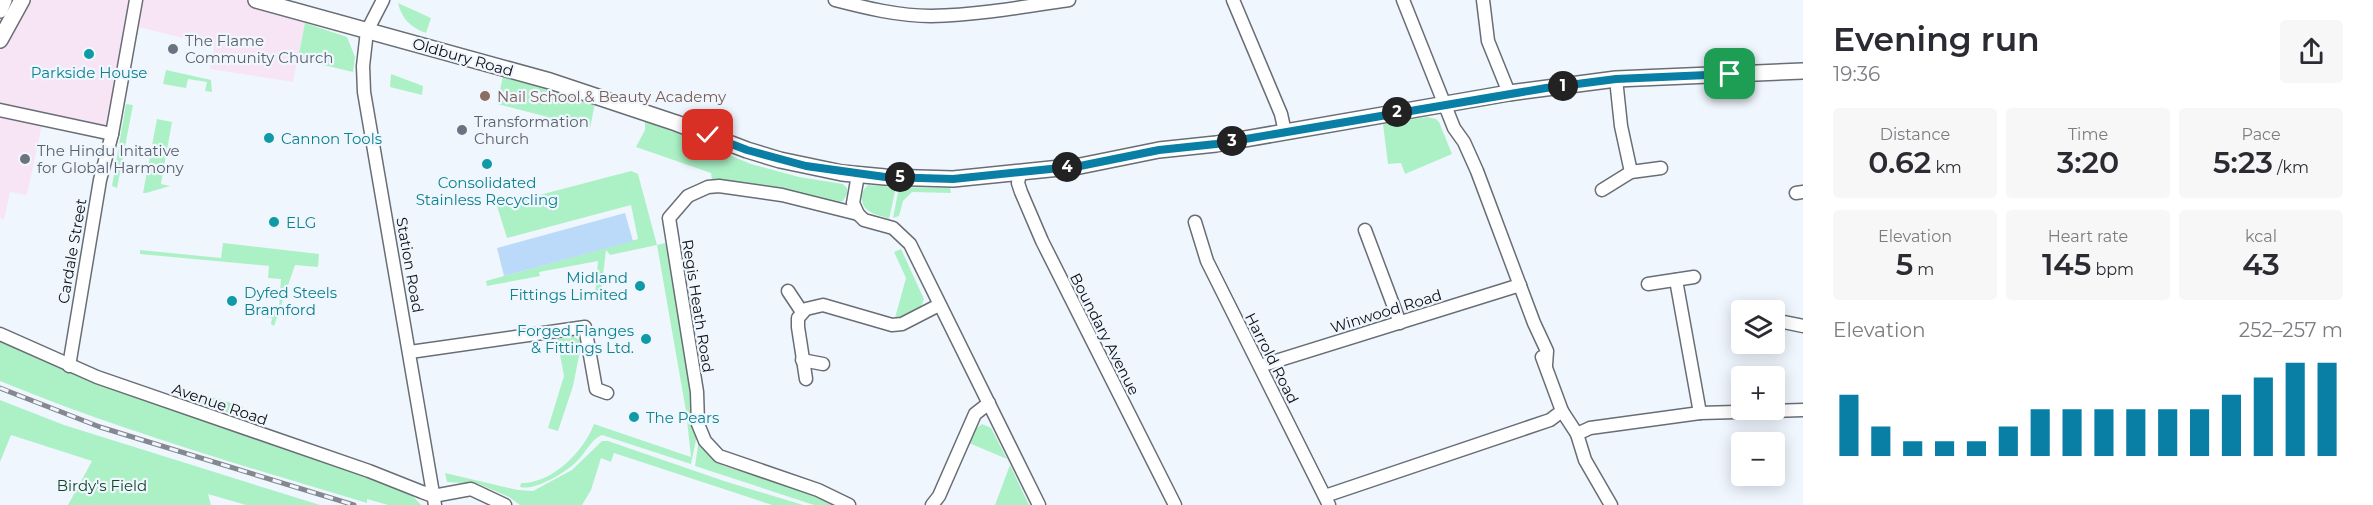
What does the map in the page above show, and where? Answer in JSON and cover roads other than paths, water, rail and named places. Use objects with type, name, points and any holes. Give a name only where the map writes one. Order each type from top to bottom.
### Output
[{"type":"main road","points":[[0,10],[4,0]]},
{"type":"main road","points":[[0,40],[22,0]]},
{"type":"main road","name":"Oldbury Road","points":[[256,0],[550,81],[780,160],[858,175],[953,179],[1020,173],[1087,165],[1159,150],[1216,144],[1509,93],[1616,79],[1803,71]]},
{"type":"street","name":"Cardale Street","points":[[69,366],[100,180],[112,134],[136,0]]},
{"type":"street","points":[[367,31],[383,0]]},
{"type":"street","points":[[835,0],[929,16],[1004,10],[1069,0]]},
{"type":"street","points":[[1233,0],[1281,114],[1285,132]]},
{"type":"street","points":[[1403,0],[1445,104],[1454,128],[1454,135],[1467,166],[1485,197],[1520,285],[1534,322],[1537,348],[1546,365],[1562,411],[1577,434],[1585,460],[1611,505]]},
{"type":"street","points":[[1483,0],[1488,41],[1509,93]]},
{"type":"street","name":"Station Road","points":[[367,31],[363,66],[367,112],[434,500]]},
{"type":"street","points":[[1616,79],[1621,126],[1631,172]]},
{"type":"street","points":[[0,110],[112,134]]},
{"type":"street","points":[[1602,190],[1631,172],[1662,168]]},
{"type":"street","name":"Boundary Avenue","points":[[1020,173],[1018,183],[1042,241],[1175,505]]},
{"type":"street","points":[[858,175],[853,203],[858,214]]},
{"type":"street","name":"Regis Heath Road","points":[[849,505],[818,490],[719,456],[705,441],[698,424],[697,392],[669,218],[688,196],[708,187],[719,186],[782,195],[858,214],[864,220],[893,228],[910,244],[1039,505]]},
{"type":"street","name":"Harrold Road","points":[[1195,222],[1207,261],[1327,500]]},
{"type":"street","points":[[1365,230],[1400,323]]},
{"type":"street","points":[[1648,284],[1694,276]]},
{"type":"street","points":[[1676,280],[1700,413]]},
{"type":"street","name":"Winwood Road","points":[[1260,366],[1520,285]]},
{"type":"street","points":[[788,291],[802,312]]},
{"type":"street","points":[[806,379],[798,327],[798,318],[802,312],[814,306],[823,305],[892,325],[902,324],[939,305]]},
{"type":"street","points":[[1785,322],[1803,326]]},
{"type":"street","points":[[410,352],[585,327],[596,389],[607,393]]},
{"type":"street","name":"Avenue Road","points":[[0,334],[69,366],[434,500]]},
{"type":"street","points":[[802,360],[823,364]]},
{"type":"street","points":[[932,505],[939,496],[975,414],[989,402]]},
{"type":"street","points":[[1577,434],[1590,428],[1700,413],[1803,410]]},
{"type":"street","points":[[1327,500],[1550,420],[1562,411]]},
{"type":"street","points":[[434,500],[471,489],[505,505]]},
{"type":"water","points":[[625,213],[633,241],[504,276],[497,248]]},
{"type":"railway","points":[[0,388],[100,427],[354,505]]},
{"type":"place","name":"The Flame Community Church","points":[[173,49]]},
{"type":"place","name":"Parkside House","points":[[89,54]]},
{"type":"place","name":"Nail School & Beauty Academy","points":[[485,96]]},
{"type":"place","name":"Transformation Church","points":[[462,130]]},
{"type":"place","name":"Cannon Tools","points":[[269,138]]},
{"type":"place","name":"The Hindu Initative for Global Harmony","points":[[25,159]]},
{"type":"place","name":"Consolidated Stainless Recycling","points":[[487,164]]},
{"type":"place","name":"ELG","points":[[274,222]]},
{"type":"place","name":"Midland Fittings Limited","points":[[640,286]]},
{"type":"place","name":"Dyfed Steels Bramford","points":[[232,301]]},
{"type":"place","name":"Forged Flanges & Fittings Ltd.","points":[[646,339]]},
{"type":"place","name":"The Pears","points":[[634,417]]},
{"type":"park label","name":"Birdy's Field","points":[[102,485]]}]
